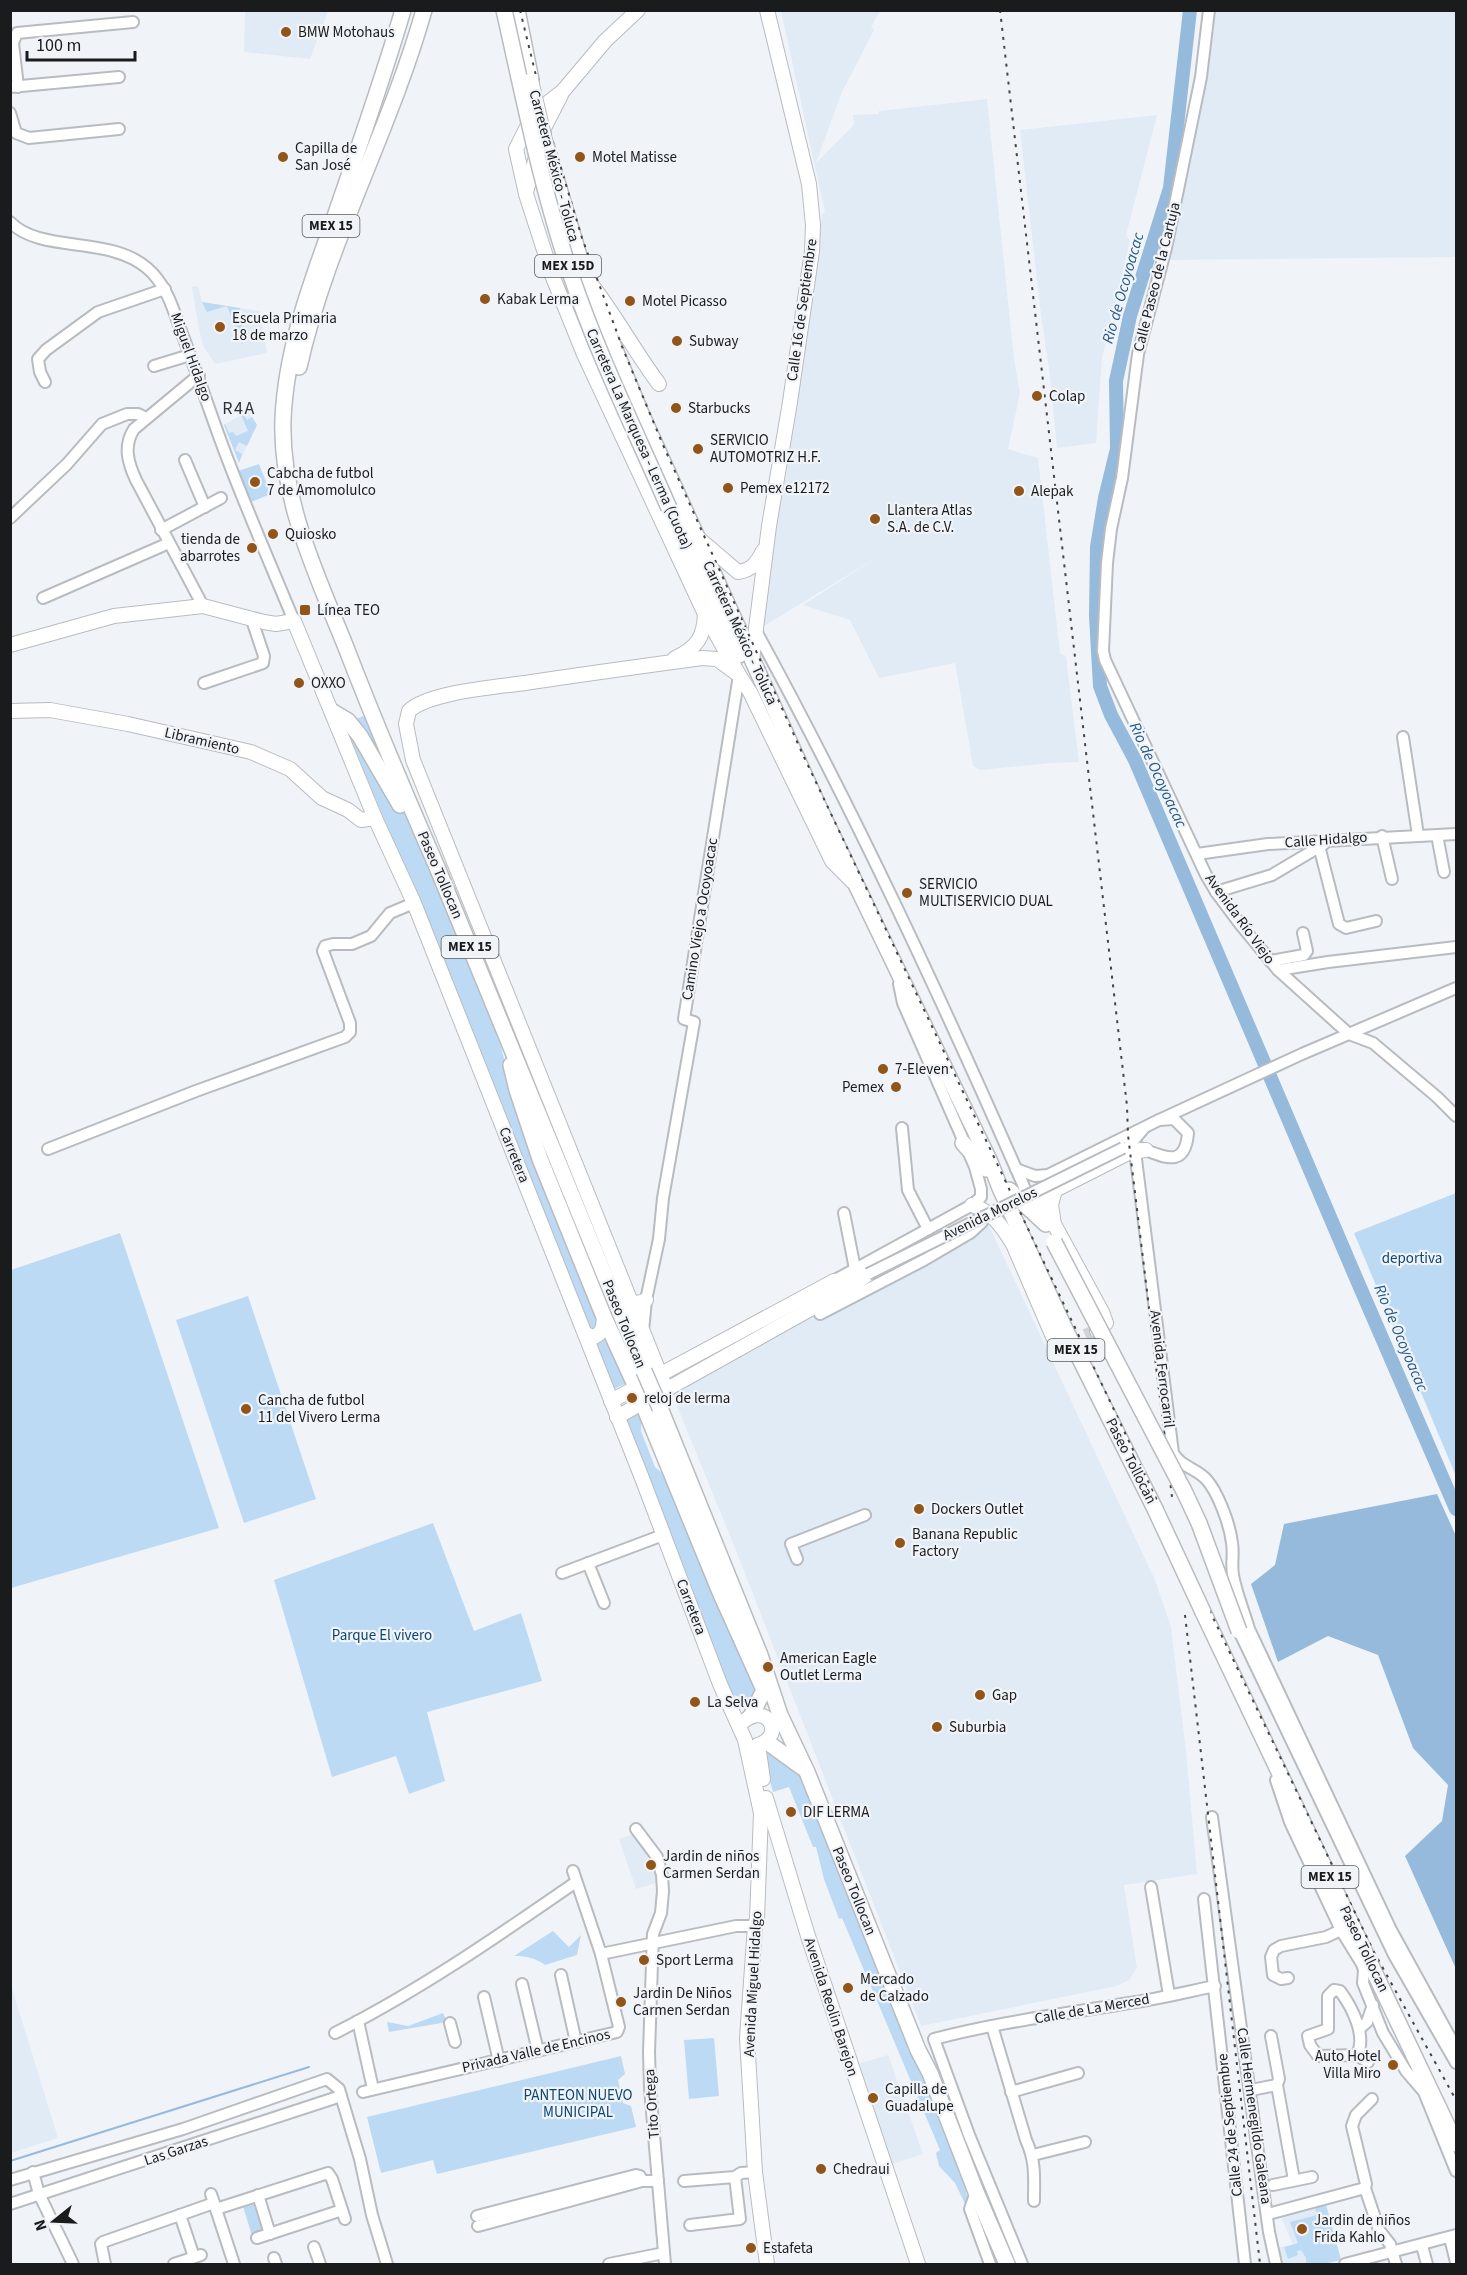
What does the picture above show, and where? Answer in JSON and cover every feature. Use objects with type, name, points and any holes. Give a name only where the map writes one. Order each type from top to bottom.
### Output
[{"type":"highway","name":"MEX 15","points":[[284,446],[285,390],[296,330],[403,10]]},
{"type":"highway","points":[[284,446],[302,353],[313,317],[348,217],[401,86],[424,10]]},
{"type":"highway","name":"Carretera La Marquesa - Lerma (Cuota)","points":[[504,10],[551,212],[592,333],[703,581],[783,746],[806,779]]},
{"type":"highway","name":"Carretera México - Toluca","points":[[516,10],[531,80]]},
{"type":"highway","name":"Carretera México - Toluca","points":[[546,148],[585,276],[640,411],[806,779]]},
{"type":"highway","name":"Paseo Tollocan","points":[[284,446],[285,467],[299,526],[390,758],[437,867],[760,1655],[773,1720],[807,1772],[1007,2265]]},
{"type":"highway","points":[[333,712],[348,721],[360,736],[437,867]]},
{"type":"highway","name":"Paseo Tollocan","points":[[806,779],[990,1162],[1063,1325],[1155,1509],[1456,2144]]},
{"type":"highway","points":[[502,1027],[517,1090],[540,1159],[720,1592],[765,1690],[749,1709]]},
{"type":"highway","points":[[963,1143],[1000,1188]]},
{"type":"highway","points":[[990,1162],[1014,1196],[1042,1218],[1184,1491],[1199,1523],[1239,1631]]},
{"type":"highway","points":[[763,1744],[789,1756],[807,1772]]},
{"type":"main road","points":[[638,10],[605,41],[563,91],[541,108],[530,121],[516,149],[526,194],[552,275],[583,352],[705,614],[750,692],[832,861],[857,886]]},
{"type":"main road","name":"Calle 16 de Septiembre","points":[[752,660],[767,541],[812,251],[813,225],[806,168],[767,10]]},
{"type":"main road","name":"Carretera México - Toluca","points":[[531,80],[546,148]]},
{"type":"main road","points":[[526,194],[545,126],[563,91]]},
{"type":"main road","points":[[585,276],[607,304],[659,384]]},
{"type":"main road","points":[[696,535],[738,572],[746,571],[755,565],[767,541]]},
{"type":"main road","points":[[10,645],[114,616],[203,606],[252,620],[276,624],[294,621]]},
{"type":"main road","points":[[661,663],[678,657],[698,642],[704,629],[705,614]]},
{"type":"main road","name":"Carretera","points":[[294,621],[375,818],[414,903],[724,1692]]},
{"type":"main road","points":[[666,1389],[413,760],[406,724],[407,717],[414,707],[453,694],[661,663],[702,658],[717,659],[739,675]]},
{"type":"main road","name":"Libramiento","points":[[10,711],[50,710],[128,724],[251,752],[290,769],[322,798],[348,810],[361,820],[375,818]]},
{"type":"main road","points":[[1042,1218],[1046,1196],[1133,1149]]},
{"type":"main road","points":[[1055,1190],[1051,1205],[1054,1224],[1106,1323],[1097,1331]]},
{"type":"main road","points":[[975,1206],[994,1217],[1004,1229],[1013,1244],[1054,1339],[1066,1344]]},
{"type":"main road","name":"Avenida Morelos","points":[[611,1401],[666,1389],[678,1373],[834,1281],[862,1274]]},
{"type":"main road","name":"Avenida Morelos","points":[[617,1416],[660,1375],[678,1373],[850,1287],[862,1274]]},
{"type":"main road","points":[[631,1302],[639,1303],[646,1300]]},
{"type":"main road","points":[[585,1334],[594,1337],[600,1334],[603,1330],[604,1317]]},
{"type":"main road","points":[[724,1692],[749,1709],[773,1720],[771,1737],[763,1744],[753,1745],[743,1736],[724,1692]]},
{"type":"main road","points":[[743,1736],[749,1709]]},
{"type":"main road","name":"Avenida Miguel Hidalgo","points":[[743,1736],[765,1812],[747,2038],[755,2172],[767,2265]]},
{"type":"main road","name":"Avenida Reolin Barejon","points":[[763,1744],[765,1812],[918,2265]]},
{"type":"street","name":"Calle Paseo de la Cartuja","points":[[1103,651],[1111,529],[1124,467],[1138,354],[1167,248],[1201,77],[1209,10]]},
{"type":"street","points":[[119,77],[14,87],[13,43],[17,33],[133,22]]},
{"type":"street","points":[[10,113],[16,133],[29,138],[119,129]]},
{"type":"street","name":"Miguel Hidalgo","points":[[10,222],[25,234],[112,250],[132,258],[152,273],[165,289],[223,447],[294,621]]},
{"type":"street","points":[[45,382],[40,372],[38,359],[46,350],[98,312],[165,289]]},
{"type":"street","points":[[154,366],[190,354]]},
{"type":"street","points":[[198,375],[146,418],[130,436],[128,463],[161,530],[202,600],[203,606]]},
{"type":"street","points":[[10,518],[68,464],[102,424],[127,414],[138,414],[146,418]]},
{"type":"street","points":[[185,460],[205,507]]},
{"type":"street","points":[[161,530],[221,498]]},
{"type":"street","points":[[43,598],[169,543]]},
{"type":"street","points":[[204,683],[263,663],[264,656],[252,620]]},
{"type":"street","points":[[756,631],[805,719],[882,877],[1016,1169],[1042,1218]]},
{"type":"street","name":"Avenida Río Viejo","points":[[1103,651],[1113,679],[1216,892],[1274,966],[1349,1034],[1373,1043],[1456,1116]]},
{"type":"street","name":"Camino Viejo a Ocoyoacac","points":[[643,1332],[646,1300],[659,1239],[663,1198],[694,1022],[684,1019],[739,675]]},
{"type":"street","points":[[1403,737],[1418,835]]},
{"type":"street","name":"Calle Hidalgo","points":[[1197,855],[1268,844],[1321,844],[1382,836],[1456,834]]},
{"type":"street","points":[[1437,835],[1443,872]]},
{"type":"street","points":[[1382,836],[1392,879]]},
{"type":"street","points":[[1216,892],[1272,875],[1321,844],[1339,924],[1346,928],[1376,921]]},
{"type":"street","points":[[48,1149],[196,1091],[345,1037],[350,1032],[350,1023],[323,951],[325,946],[352,944],[371,936],[390,913],[414,903]]},
{"type":"street","points":[[1274,966],[1304,955],[1307,951],[1303,933]]},
{"type":"street","points":[[1274,966],[1456,947]]},
{"type":"street","points":[[896,968],[903,1003],[963,1143]]},
{"type":"street","points":[[1146,1126],[1133,1149],[1163,1158],[1178,1155],[1187,1143],[1188,1133],[1184,1118],[1189,1107],[1456,988]]},
{"type":"street","name":"Avenida Morelos","points":[[1016,1169],[1035,1176],[1048,1175],[1189,1107]]},
{"type":"street","points":[[1159,1120],[1174,1119],[1188,1133]]},
{"type":"street","points":[[902,1128],[908,1190],[928,1229]]},
{"type":"street","name":"Avenida Morelos","points":[[862,1274],[928,1229],[975,1206],[981,1197],[981,1189],[975,1167],[963,1143]]},
{"type":"street","name":"Avenida Morelos","points":[[862,1274],[1133,1149]]},
{"type":"street","name":"Avenida Ferrocarril","points":[[1133,1149],[1173,1454],[1183,1466],[1205,1478],[1219,1502],[1227,1520],[1233,1544],[1231,1565],[1249,1629],[1391,1930],[1456,2048]]},
{"type":"street","points":[[820,1314],[924,1260],[970,1233],[982,1222],[982,1214],[975,1206]]},
{"type":"street","points":[[844,1213],[862,1274]]},
{"type":"street","points":[[797,1559],[791,1544],[865,1515]]},
{"type":"street","points":[[562,1574],[663,1535]]},
{"type":"street","points":[[588,1563],[604,1603]]},
{"type":"street","points":[[1239,1631],[1394,1955],[1456,2063]]},
{"type":"street","points":[[765,1690],[773,1720]]},
{"type":"street","points":[[1275,1762],[1275,1778],[1290,1822],[1341,1930],[1362,1964],[1363,1983],[1383,2033],[1406,2071],[1424,2091],[1456,2171]]},
{"type":"street","name":"Calle Hermenegildo Galeana","points":[[1212,1817],[1276,2265]]},
{"type":"street","name":"Tito Ortega","points":[[636,1829],[657,1857],[662,1875],[661,1912],[653,1938],[649,2052],[665,2259]]},
{"type":"street","name":"Privada Valle de Encinos","points":[[335,2033],[441,1972],[574,1877],[601,1954],[619,2030],[615,2033],[368,2091],[358,2021]]},
{"type":"street","points":[[1151,1887],[1169,1995]]},
{"type":"street","name":"Calle 24 de Septiembre","points":[[1204,1899],[1245,2265]]},
{"type":"street","points":[[601,1954],[639,1946],[653,1938],[736,1923],[756,1923]]},
{"type":"street","points":[[1288,1978],[1281,1979],[1273,1975],[1271,1957],[1274,1950],[1281,1946],[1326,1938],[1341,1930]]},
{"type":"street","points":[[1215,1986],[1218,1969],[1233,1968]]},
{"type":"street","points":[[561,1975],[576,2042]]},
{"type":"street","points":[[522,1984],[538,2051]]},
{"type":"street","name":"Calle de La Merced","points":[[1022,2265],[969,2135],[934,2039],[969,2030],[1215,1986]]},
{"type":"street","points":[[1356,2055],[1361,2045],[1360,2031],[1341,1993],[1334,1990],[1328,1996],[1328,2030],[1308,2036],[1310,2045],[1318,2055],[1356,2055],[1368,2062]]},
{"type":"street","points":[[484,1997],[499,2061]]},
{"type":"street","points":[[1360,2031],[1367,2022],[1373,2005]]},
{"type":"street","points":[[450,2023],[455,2042]]},
{"type":"street","points":[[992,2026],[1026,2140],[1033,2155],[1035,2164],[1034,2201]]},
{"type":"street","points":[[1360,2031],[1374,2030],[1383,2033]]},
{"type":"street","points":[[1272,2036],[1279,2079],[1277,2085],[1294,2180]]},
{"type":"street","points":[[1011,2092],[1078,2073]]},
{"type":"street","name":"Las Garzas","points":[[10,2180],[183,2129],[327,2079],[334,2084],[341,2096],[10,2204]]},
{"type":"street","points":[[1251,2090],[1277,2085]]},
{"type":"street","points":[[341,2096],[387,2265]]},
{"type":"street","points":[[1372,2099],[1356,2115],[1352,2126],[1365,2188],[1379,2230],[1394,2253],[1396,2265]]},
{"type":"street","points":[[183,2129],[189,2146]]},
{"type":"street","points":[[1033,2155],[1085,2142]]},
{"type":"street","points":[[33,2172],[39,2194],[73,2265]]},
{"type":"street","points":[[684,2181],[735,2177],[741,2173],[755,2172]]},
{"type":"street","points":[[105,2265],[100,2250],[100,2244],[103,2242],[214,2202],[258,2195],[328,2174],[332,2179],[344,2215],[257,2238]]},
{"type":"street","points":[[477,2221],[636,2175],[640,2176],[642,2181],[658,2181]]},
{"type":"street","points":[[690,2225],[740,2219],[735,2177]]},
{"type":"street","points":[[1273,2185],[1312,2177]]},
{"type":"street","points":[[1268,2214],[1365,2188]]},
{"type":"street","points":[[976,2192],[970,2209],[990,2265]]},
{"type":"street","points":[[258,2195],[270,2234]]},
{"type":"street","points":[[214,2202],[234,2265]]},
{"type":"street","points":[[174,2265],[198,2256],[180,2215]]},
{"type":"street","points":[[1346,2265],[1453,2237],[1456,2262]]},
{"type":"street","points":[[1422,2246],[1427,2265]]},
{"type":"street","points":[[314,2247],[320,2265]]},
{"type":"street","points":[[609,2265],[665,2259]]},
{"type":"shaded area","points":[[245,10],[328,11],[310,59],[244,52]]},
{"type":"shaded area","points":[[781,11],[880,11],[871,27],[874,30],[842,92],[816,163],[854,125],[853,115],[879,114],[879,111],[987,99],[1014,359],[1020,393],[1008,449],[1038,458],[1060,653],[1066,656],[1079,762],[981,770],[973,766],[955,663],[879,678],[850,620],[803,605],[879,556],[756,631],[766,565],[785,482],[822,215],[825,212]]},
{"type":"shaded area","points":[[1213,11],[1456,11],[1456,257],[1169,260]]},
{"type":"shaded area","points":[[1157,115],[1126,235],[1130,241],[1102,358],[1096,443],[1057,448],[1020,130]]},
{"type":"shaded area","name":"Escuela Primaria 18 de marzo","points":[[198,286],[202,302],[260,311],[267,353],[215,364],[203,346],[199,329],[192,287]]},
{"type":"shaded area","points":[[248,411],[257,425],[239,463],[224,425]]},
{"type":"shaded area","points":[[984,1215],[1155,1580],[1171,1627],[1186,1751],[1197,1874],[1124,1885],[1137,1968],[1129,1980],[1117,1986],[921,2026],[737,1553],[666,1379]]},
{"type":"shaded area","points":[[1437,1494],[1456,1536],[1456,1969],[1405,1856],[1442,1821],[1448,1785],[1413,1748],[1378,1655],[1328,1636],[1278,1662],[1251,1584],[1275,1565],[1284,1524]]},
{"type":"shaded area","name":"Jardin de niños Carmen Serdan","points":[[634,1834],[653,1857],[659,1882],[636,1889],[619,1839]]},
{"type":"shaded area","points":[[11,1985],[58,2138],[10,2153]]},
{"type":"shaded area","points":[[888,2055],[923,2154],[890,2165],[857,2064]]},
{"type":"shaded area","points":[[1325,2201],[1341,2260],[1323,2264],[1280,2264],[1276,2248],[1293,2245],[1279,2212]]},
{"type":"green space","points":[[202,302],[240,308],[243,345],[227,306],[207,312]]},
{"type":"green space","points":[[244,413],[247,420],[252,417],[257,425],[247,446],[239,442],[235,450],[242,454],[239,463],[224,425],[229,433],[233,432],[236,436],[248,431],[241,415]]},
{"type":"green space","name":"Cabcha de futbol 7 de Amomolulco","points":[[259,464],[271,494],[251,502],[238,471]]},
{"type":"green space","points":[[363,716],[370,719],[427,848],[498,1036],[505,1062],[627,1383],[614,1389],[491,1078],[348,732],[354,720]]},
{"type":"green space","name":"deportiva","points":[[1456,1193],[1456,1476],[1354,1233]]},
{"type":"green space","points":[[120,1233],[219,1528],[11,1588],[11,1270]]},
{"type":"green space","name":"Cancha de futbol 11 del Vivero Lerma","points":[[248,1296],[316,1499],[244,1523],[176,1320]]},
{"type":"green space","points":[[642,1402],[641,1431],[655,1467],[663,1474],[712,1592],[760,1685],[755,1702],[724,1692],[617,1415]]},
{"type":"green space","name":"Parque El vivero","points":[[433,1523],[474,1631],[521,1613],[542,1681],[427,1712],[445,1781],[409,1794],[396,1756],[332,1777],[274,1580]]},
{"type":"green space","points":[[774,1750],[794,1762],[963,2178],[967,2208],[955,2183],[939,2166],[936,2153],[940,2150],[842,1918],[839,1919],[824,1879],[816,1847],[813,1847],[789,1787],[773,1792],[764,1760],[768,1753]]},
{"type":"green space","points":[[553,1931],[569,1947],[581,1935],[577,1955],[545,1965],[531,1958],[514,1956]]},
{"type":"green space","points":[[443,2013],[447,2022],[389,2032],[387,2022],[408,2026]]},
{"type":"green space","points":[[714,2038],[719,2096],[689,2099],[684,2040]]},
{"type":"green space","name":"PANTEON NUEVO MUNICIPAL","points":[[621,2056],[625,2074],[618,2080],[623,2103],[631,2106],[636,2127],[437,2174],[433,2160],[381,2173],[367,2117]]},
{"type":"green space","points":[[1325,2201],[1341,2260],[1323,2264],[1306,2264],[1306,2258],[1301,2250],[1297,2251],[1298,2255],[1288,2259],[1284,2247],[1298,2243],[1290,2222],[1317,2215],[1314,2204]]},
{"type":"green space","points":[[253,2203],[263,2233],[252,2236],[243,2206]]},
{"type":"waterway","name":"Rio de Ocoyoacac","points":[[1190,10],[1170,188],[1130,316],[1116,381],[1117,449],[1105,498],[1097,547],[1096,616],[1100,686],[1111,715],[1135,760],[1456,1509]]},
{"type":"waterway","points":[[10,2161],[309,2067]]},
{"type":"tunnel","points":[[1066,1344],[1097,1331]]},
{"type":"railway","points":[[520,10],[548,125],[582,238],[623,349],[663,445],[804,757],[1191,1572],[1374,1952],[1456,2100]]},
{"type":"railway","points":[[1000,10],[1127,1106],[1128,1135],[1172,1497]]},
{"type":"railway","points":[[1185,1615],[1260,2264]]},
{"type":"place","name":"BMW Motohaus","points":[[286,32]]},
{"type":"place","name":"Capilla de San José","points":[[283,157]]},
{"type":"place","name":"Motel Matisse","points":[[580,157]]},
{"type":"place","name":"Kabak Lerma","points":[[485,299]]},
{"type":"place","name":"Motel Picasso","points":[[630,301]]},
{"type":"place","name":"Escuela Primaria 18 de marzo","points":[[220,327]]},
{"type":"place","name":"Subway","points":[[677,341]]},
{"type":"place","name":"Colap","points":[[1037,396]]},
{"type":"place","name":"Starbucks","points":[[676,408]]},
{"type":"place","name":"SERVICIO AUTOMOTRIZ H.F.","points":[[698,449]]},
{"type":"place","name":"Cabcha de futbol 7 de Amomolulco","points":[[255,482]]},
{"type":"place","name":"Pemex e12172","points":[[728,488]]},
{"type":"place","name":"Alepak","points":[[1019,491]]},
{"type":"place","name":"Llantera Atlas S.A. de C.V.","points":[[875,519]]},
{"type":"place","name":"Quiosko","points":[[273,534]]},
{"type":"place","name":"tienda de abarrotes","points":[[252,548]]},
{"type":"place","name":"Línea TEO","points":[[305,610]]},
{"type":"place","name":"OXXO","points":[[299,683]]},
{"type":"place","name":"SERVICIO MULTISERVICIO DUAL","points":[[907,893]]},
{"type":"place","name":"7-Eleven","points":[[883,1069]]},
{"type":"place","name":"Pemex","points":[[896,1087]]},
{"type":"place","name":"reloj de lerma","points":[[632,1398]]},
{"type":"place","name":"Cancha de futbol 11 del Vivero Lerma","points":[[246,1409]]},
{"type":"place","name":"Dockers Outlet","points":[[919,1509]]},
{"type":"place","name":"Banana Republic Factory","points":[[900,1543]]},
{"type":"place","name":"American Eagle Outlet Lerma","points":[[768,1667]]},
{"type":"place","name":"Gap","points":[[980,1695]]},
{"type":"place","name":"La Selva","points":[[695,1702]]},
{"type":"place","name":"Suburbia","points":[[937,1727]]},
{"type":"place","name":"DIF LERMA","points":[[791,1812]]},
{"type":"place","name":"Jardin de niños Carmen Serdan","points":[[651,1865]]},
{"type":"place","name":"Sport Lerma","points":[[644,1960]]},
{"type":"place","name":"Mercado de Calzado","points":[[848,1988]]},
{"type":"place","name":"Jardin De Niños Carmen Serdan","points":[[621,2002]]},
{"type":"place","name":"Auto Hotel Villa Miro","points":[[1393,2065]]},
{"type":"place","name":"Capilla de Guadalupe","points":[[873,2098]]},
{"type":"place","name":"Chedraui","points":[[821,2169]]},
{"type":"place","name":"Jardin de niños Frida Kahlo","points":[[1302,2229]]},
{"type":"place","name":"Estafeta","points":[[751,2248]]},
{"type":"district","name":"R4A","points":[[239,408]]}]
